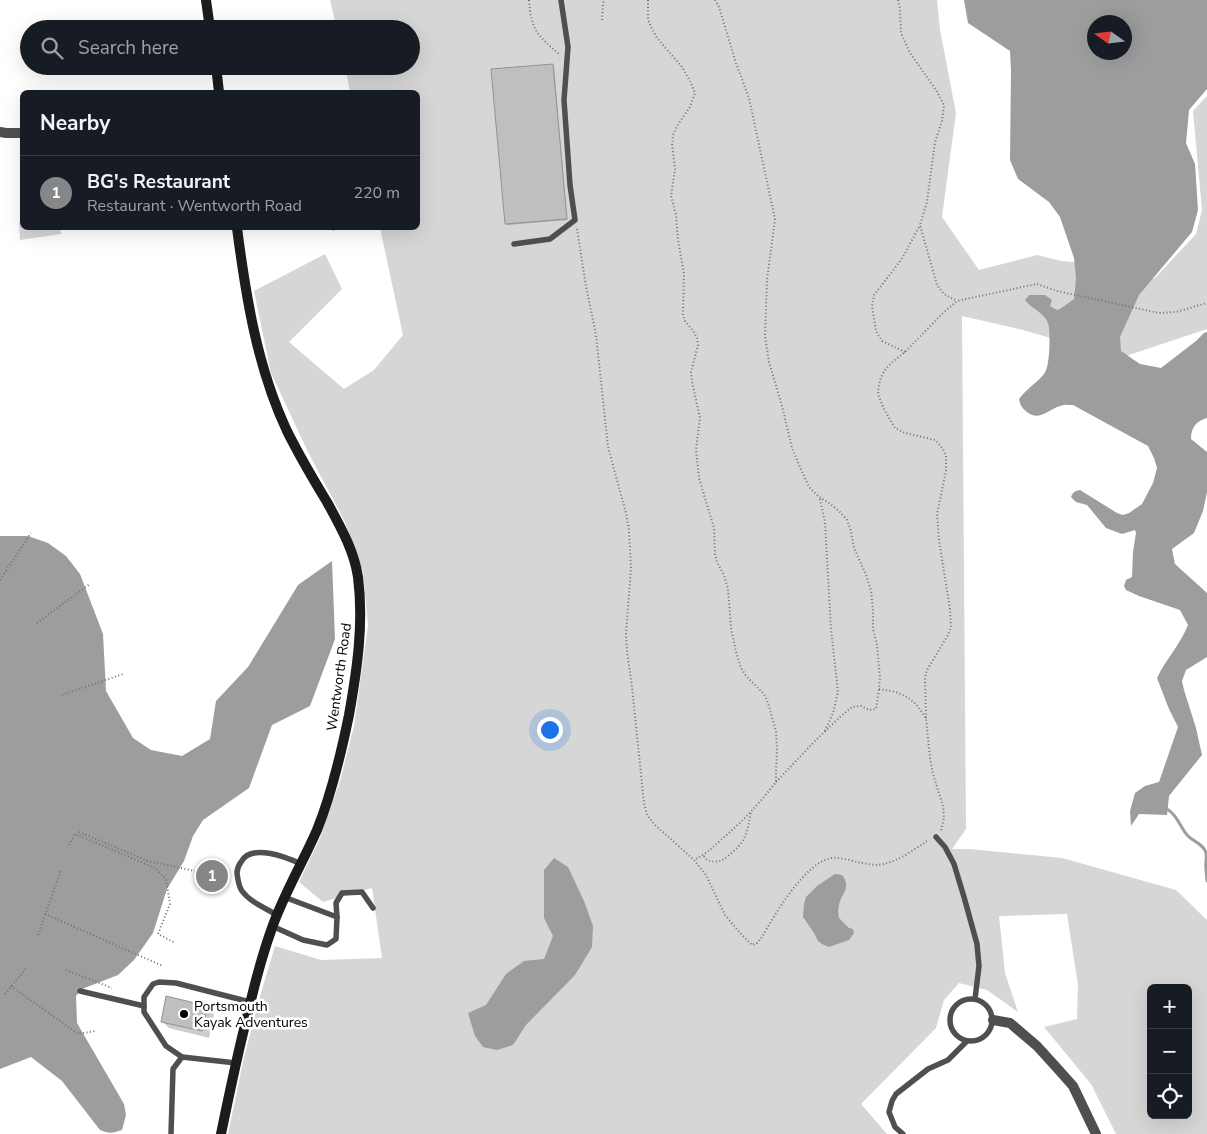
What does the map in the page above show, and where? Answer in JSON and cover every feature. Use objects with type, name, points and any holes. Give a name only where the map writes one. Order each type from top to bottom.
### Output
[{"type":"main road","points":[[206,0],[209,20]]},
{"type":"main road","points":[[217,75],[219,90]]},
{"type":"main road","name":"Wentworth Road","points":[[221,1134],[250,1002],[272,926],[326,806],[341,757],[355,678],[360,626],[357,574],[350,548],[287,431],[267,382],[252,322],[237,230]]},
{"type":"street","points":[[0,132],[20,133]]},
{"type":"street","points":[[993,1020],[1010,1023],[1037,1046],[1058,1068],[1073,1086],[1096,1134]]},
{"type":"lane","points":[[514,244],[550,239],[575,220],[570,185],[564,100],[568,47],[561,0]]},
{"type":"lane","points":[[936,837],[945,847],[954,864],[977,944],[979,966],[975,999]]},
{"type":"lane","points":[[277,915],[249,898],[241,890],[237,868],[243,857],[251,853],[281,855],[301,864]]},
{"type":"lane","points":[[272,926],[303,940],[327,944],[336,939],[336,903],[342,892],[362,892],[373,908]]},
{"type":"lane","points":[[284,897],[337,917]]},
{"type":"lane","points":[[236,1063],[182,1057],[166,1046],[144,1012],[144,997],[153,984],[159,982],[176,983],[250,1002]]},
{"type":"lane","points":[[80,991],[144,1006]]},
{"type":"lane","points":[[967,999],[975,999],[985,1003],[990,1008],[993,1020],[991,1030],[986,1036],[974,1042],[959,1038],[950,1026],[950,1019],[954,1006],[967,999]]},
{"type":"lane","points":[[903,1134],[894,1126],[889,1112],[896,1094],[928,1069],[948,1060],[967,1041]]},
{"type":"lane","points":[[172,1134],[173,1069],[182,1057]]},
{"type":"path","points":[[529,0],[530,15],[537,34],[568,63]]},
{"type":"path","points":[[602,20],[604,0]]},
{"type":"path","points":[[648,0],[648,19],[651,27],[657,38],[682,67],[694,93],[690,107],[677,126],[674,135],[672,144],[675,169],[671,196],[676,215],[684,274],[683,315],[694,332],[698,345],[691,372],[700,418],[696,449],[697,465],[704,498],[712,516],[715,554],[728,589],[736,652],[741,668],[746,676],[764,694],[776,731],[776,782]]},
{"type":"path","points":[[694,860],[704,856],[751,812],[776,782],[840,717],[852,707],[862,706],[869,710],[876,708],[879,689],[879,669],[873,628],[874,611],[871,590],[854,548],[847,520],[839,511],[819,497],[809,486],[800,467],[792,448],[766,349],[768,280],[775,219],[749,98],[715,0]]},
{"type":"path","points":[[898,0],[901,32],[910,53],[936,90],[944,105],[942,121],[935,142],[927,202],[920,225],[903,257],[874,295],[872,306],[876,331],[882,341],[905,352]]},
{"type":"path","points":[[575,220],[596,335],[608,446],[629,530],[631,568],[626,634],[644,803],[647,815],[654,824],[694,860],[706,875],[725,915],[752,944],[757,943],[762,937],[788,894],[824,860],[833,858],[875,865],[890,863],[936,837],[943,826],[943,806],[930,758],[926,718],[926,677],[927,670],[951,627],[937,514],[946,471],[946,456],[935,440],[905,433],[895,428],[879,397],[880,380],[884,371],[957,301],[1037,284],[1057,291],[1154,312],[1176,312],[1207,303]]},
{"type":"path","points":[[920,225],[937,285],[944,294],[957,301]]},
{"type":"path","points":[[819,497],[825,522],[838,692],[834,713],[824,733]]},
{"type":"path","points":[[0,580],[31,533]]},
{"type":"path","points":[[37,623],[90,584]]},
{"type":"path","points":[[62,695],[123,674]]},
{"type":"path","points":[[879,689],[896,692],[907,697],[916,704],[926,718]]},
{"type":"path","points":[[704,856],[706,860],[722,861],[738,848],[744,839],[751,812]]},
{"type":"path","points":[[79,832],[148,861],[195,871]]},
{"type":"path","points":[[69,845],[75,834],[155,868],[166,879],[170,904],[158,934],[175,943]]},
{"type":"path","points":[[38,935],[61,870]]},
{"type":"path","points":[[45,914],[163,966]]},
{"type":"path","points":[[5,994],[27,967]]},
{"type":"path","points":[[66,970],[112,988]]},
{"type":"path","points":[[11,986],[78,1034],[95,1031]]},
{"type":"shaded area","points":[[330,0],[937,0],[940,30],[956,113],[942,217],[979,270],[1037,255],[1061,261],[1084,263],[1144,279],[1154,279],[1196,234],[1202,210],[1193,111],[1207,96],[1207,329],[1120,358],[1023,330],[962,316],[966,829],[952,849],[1062,858],[1176,890],[1207,920],[1207,1134],[1116,1134],[1091,1084],[1044,1027],[1077,1019],[1078,985],[1067,914],[999,916],[1005,973],[1018,1012],[987,990],[959,983],[944,1000],[936,1028],[861,1104],[887,1134],[228,1134],[244,1057],[275,946],[321,960],[382,958],[372,888],[323,902],[299,882],[320,838],[340,781],[354,726],[368,626],[363,572],[345,522],[307,450],[271,373],[254,291],[325,254],[342,289],[289,342],[344,389],[374,370],[403,335],[380,230],[420,230],[420,90],[350,90],[347,75],[420,75],[420,20],[335,20]]},
{"type":"shaded area","points":[[964,0],[1207,0],[1207,89],[1189,110],[1186,143],[1195,164],[1198,210],[1192,232],[1139,295],[1120,337],[1121,351],[1140,364],[1161,368],[1207,332],[1207,418],[1195,426],[1191,439],[1207,452],[1207,492],[1203,511],[1194,533],[1172,549],[1175,564],[1207,593],[1207,657],[1186,670],[1182,681],[1202,755],[1169,796],[1167,815],[1139,814],[1131,826],[1130,811],[1135,793],[1145,786],[1159,782],[1178,727],[1157,678],[1188,625],[1180,610],[1126,590],[1124,586],[1126,580],[1132,577],[1135,530],[1122,534],[1106,528],[1087,505],[1076,502],[1071,497],[1074,492],[1080,490],[1117,513],[1123,515],[1129,513],[1142,504],[1153,483],[1157,468],[1148,446],[1073,405],[1062,405],[1036,416],[1031,415],[1023,408],[1019,399],[1044,374],[1049,345],[1049,327],[1046,320],[1025,300],[1029,295],[1045,295],[1052,300],[1050,306],[1057,310],[1060,309],[1074,299],[1076,278],[1074,258],[1060,217],[1049,202],[1018,179],[1010,160],[1010,51],[968,23]]},
{"type":"shaded area","points":[[19,222],[20,230],[60,230],[61,234],[20,240]]},
{"type":"shaded area","points":[[0,536],[28,536],[48,543],[66,556],[80,574],[103,634],[106,691],[133,738],[151,750],[182,756],[210,739],[216,701],[248,667],[298,585],[332,561],[335,639],[310,706],[272,725],[249,788],[203,820],[193,836],[184,861],[167,889],[153,933],[134,960],[118,975],[82,989],[76,996],[77,1023],[124,1104],[126,1115],[122,1130],[113,1132],[100,1130],[62,1081],[31,1057],[0,1069]]},
{"type":"shaded area","points":[[554,858],[568,867],[584,901],[593,926],[592,947],[575,975],[526,1025],[513,1045],[497,1050],[483,1047],[475,1036],[468,1013],[486,1005],[506,974],[524,961],[544,959],[553,936],[544,918],[544,870]]},
{"type":"shaded area","points":[[835,874],[842,875],[846,884],[840,901],[839,918],[849,928],[853,929],[854,933],[849,940],[829,947],[818,941],[803,917],[804,904],[806,897],[817,886]]},
{"type":"building","points":[[553,64],[567,219],[505,224],[491,69]]},
{"type":"building","name":"Portsmouth Kayak Adventures","points":[[166,996],[208,1006],[202,1031],[161,1022]]},
{"type":"waterway","points":[[1167,809],[1174,815],[1186,834],[1205,850],[1207,881]]},
{"type":"place","name":"BG's Restaurant","points":[[212,876]]},
{"type":"place","name":"Portsmouth Kayak Adventures","points":[[184,1014]]}]
